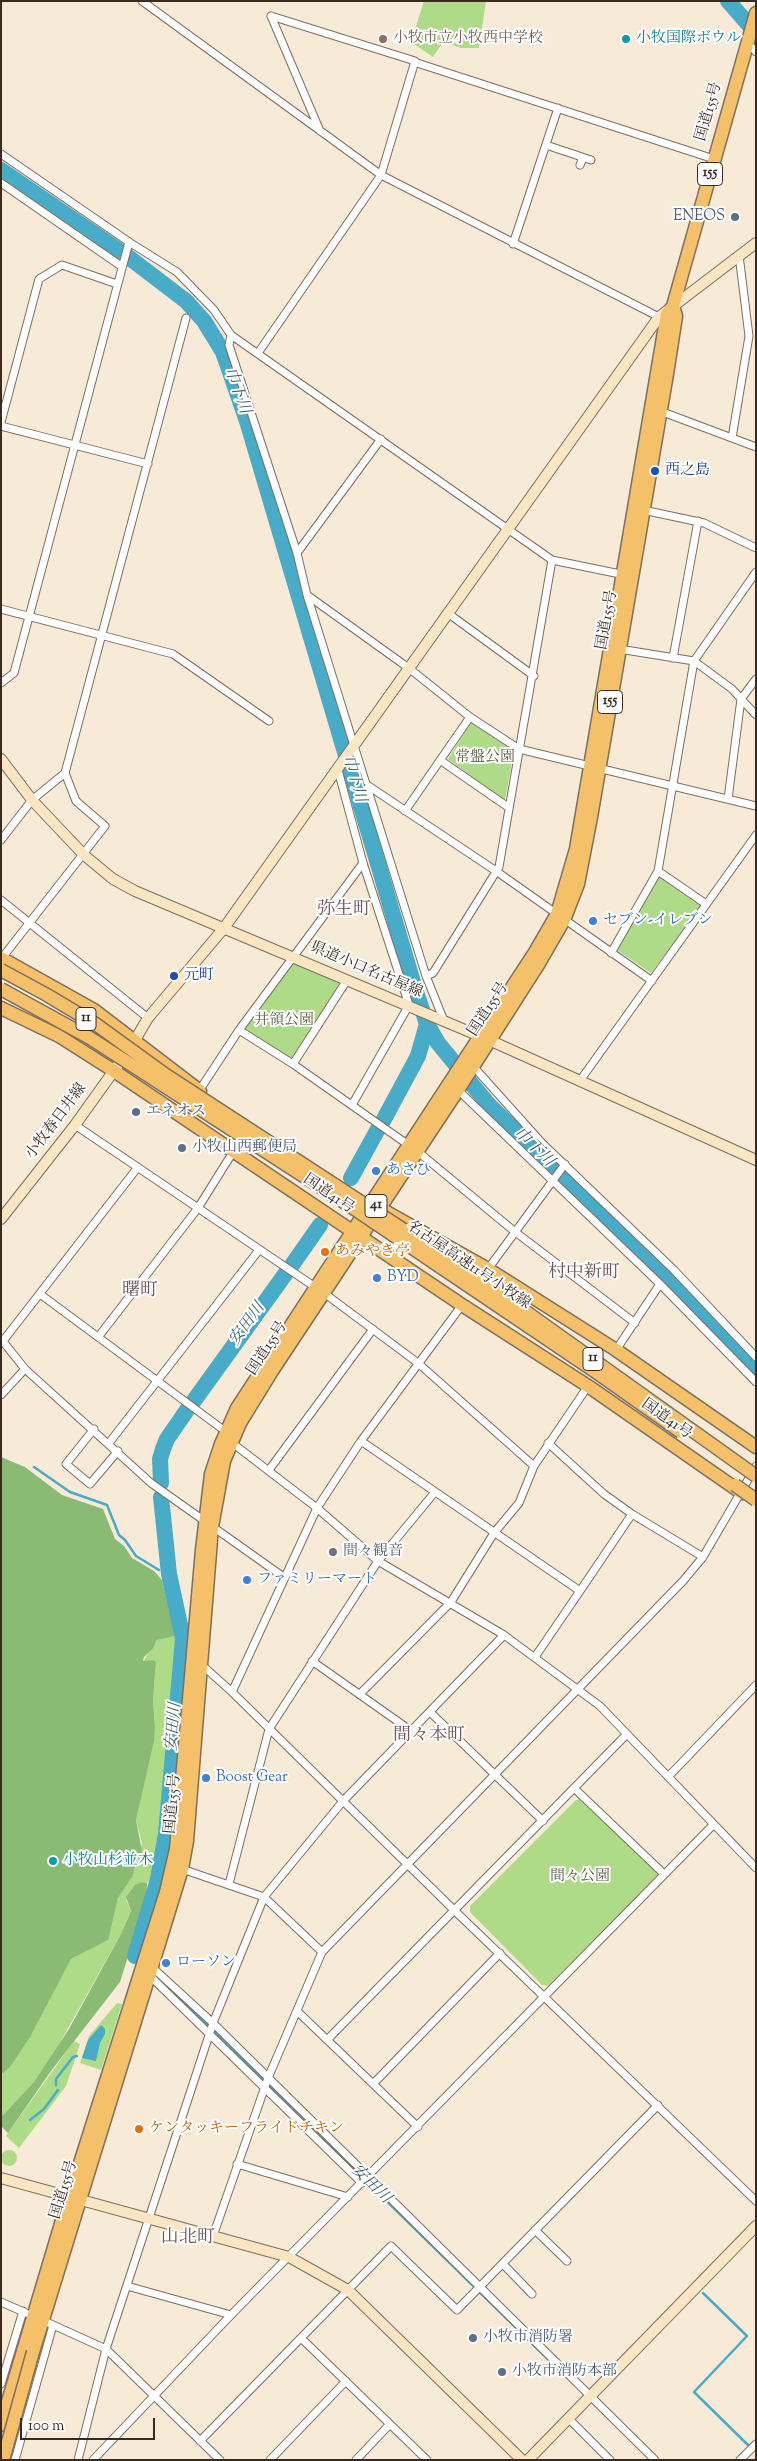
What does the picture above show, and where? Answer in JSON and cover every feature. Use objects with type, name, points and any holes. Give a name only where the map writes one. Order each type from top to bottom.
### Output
[{"type":"highway","name":"国道155号","points":[[74,2198],[152,1972],[182,1869],[187,1841],[202,1665],[210,1474],[230,1437],[237,1408],[320,1290],[412,1148],[458,1083],[484,1038],[538,965],[578,884],[594,769],[627,575],[667,314],[673,306],[755,16]]},
{"type":"highway","name":"国道155号","points":[[594,769],[620,649],[627,575],[643,510],[676,316],[673,306]]},
{"type":"highway","name":"国道41号","points":[[2,958],[94,1010],[199,1091],[375,1206],[488,1269],[616,1350],[756,1447]]},
{"type":"highway","name":"名古屋高速11号小牧線","points":[[1,970],[97,1025],[166,1075],[428,1246]]},
{"type":"highway","points":[[1,978],[50,1003],[166,1075]]},
{"type":"highway","name":"名古屋高速11号小牧線","points":[[1,989],[90,1038],[386,1230],[596,1372],[756,1486]]},
{"type":"highway","name":"国道41号","points":[[1,1008],[59,1036],[114,1071],[462,1305],[588,1386],[756,1502]]},
{"type":"highway","points":[[428,1246],[460,1258],[553,1315],[756,1453]]},
{"type":"highway","name":"11","points":[[428,1246],[541,1322],[756,1476]]},
{"type":"highway","points":[[596,1372],[655,1425],[756,1502]]},
{"type":"highway","name":"国道155号","points":[[3,2460],[37,2318],[166,1892],[174,1859],[208,1524]]},
{"type":"highway","name":"国道155号","points":[[1,2425],[28,2350]]},
{"type":"street","points":[[142,1],[381,175],[659,317]]},
{"type":"street","points":[[321,131],[271,16],[714,158]]},
{"type":"street","points":[[747,42],[756,52]]},
{"type":"street","points":[[258,353],[381,175],[414,62]]},
{"type":"street","points":[[513,244],[558,108]]},
{"type":"street","points":[[546,145],[591,160]]},
{"type":"street","points":[[1,154],[128,244],[177,272],[214,310],[231,335],[552,560],[627,575]]},
{"type":"street","points":[[580,166],[583,158]]},
{"type":"street","points":[[1,183],[121,264]]},
{"type":"street","name":"小牧春日井線","points":[[1,1219],[75,1125],[114,1071],[148,1018],[224,928],[410,670],[659,317],[756,243]]},
{"type":"street","points":[[1,683],[14,673],[121,264],[128,244]]},
{"type":"street","points":[[732,438],[753,336],[739,255]]},
{"type":"street","points":[[1,422],[39,279],[62,264],[117,284]]},
{"type":"street","points":[[1,840],[32,800],[65,773],[186,318]]},
{"type":"street","points":[[231,335],[229,344],[297,553],[307,595],[426,976],[444,1021]]},
{"type":"street","points":[[660,411],[756,447]]},
{"type":"street","points":[[1,426],[148,464]]},
{"type":"street","points":[[297,553],[381,439]]},
{"type":"street","points":[[643,510],[698,521],[756,548]]},
{"type":"street","points":[[674,658],[698,521]]},
{"type":"street","points":[[426,976],[433,973],[496,871],[534,676],[552,560]]},
{"type":"street","points":[[611,953],[658,871],[694,661],[756,572]]},
{"type":"street","points":[[307,595],[410,670],[470,717],[519,749],[594,769],[672,785],[756,806]]},
{"type":"street","points":[[1,609],[173,654],[269,721]]},
{"type":"street","points":[[449,614],[534,676]]},
{"type":"street","points":[[620,649],[694,661],[741,699],[756,715]]},
{"type":"street","points":[[728,798],[741,699],[756,679]]},
{"type":"street","points":[[405,811],[470,717]]},
{"type":"street","name":"県道小口名古屋線","points":[[1,759],[32,800],[84,855],[113,879],[135,891],[409,1005],[756,1160]]},
{"type":"street","points":[[440,760],[508,807]]},
{"type":"street","points":[[338,770],[363,863],[409,1005],[352,1105]]},
{"type":"street","points":[[2,958],[105,826],[76,801],[65,773]]},
{"type":"street","points":[[366,785],[496,871],[652,981]]},
{"type":"street","points":[[579,1082],[756,835]]},
{"type":"street","points":[[199,1091],[240,1030],[363,863]]},
{"type":"street","points":[[658,871],[706,904]]},
{"type":"street","points":[[1,900],[148,1018]]},
{"type":"street","points":[[293,1064],[347,980]]},
{"type":"street","points":[[240,1030],[293,1064],[412,1148],[514,1231],[635,1323]]},
{"type":"street","points":[[469,1066],[542,1143],[674,1270],[756,1357]]},
{"type":"street","points":[[458,1083],[552,1180],[660,1284],[756,1382]]},
{"type":"street","points":[[75,1125],[320,1290],[373,1329],[418,1363],[534,1466]]},
{"type":"street","points":[[99,1336],[198,1208],[234,1152]]},
{"type":"street","points":[[488,1269],[514,1231],[565,1164]]},
{"type":"street","points":[[138,1167],[2,1340],[25,1369],[151,1482],[285,1578]]},
{"type":"street","points":[[109,1443],[259,1250]]},
{"type":"street","points":[[616,1350],[660,1284]]},
{"type":"street","points":[[40,1294],[99,1336],[230,1437],[378,1561],[504,1635],[578,1688],[600,1706],[756,1868]]},
{"type":"street","points":[[232,1692],[317,1508],[361,1441],[462,1305]]},
{"type":"street","points":[[269,1470],[373,1329]]},
{"type":"street","points":[[1,1395],[25,1369]]},
{"type":"street","points":[[360,1694],[450,1602],[494,1533],[519,1503],[534,1466],[588,1386]]},
{"type":"street","points":[[94,1429],[66,1464],[90,1484],[118,1451]]},
{"type":"street","points":[[361,1441],[580,1591]]},
{"type":"street","points":[[548,1443],[604,1494],[632,1514],[703,1558]]},
{"type":"street","points":[[213,2236],[264,2088],[322,1952],[578,1688],[647,1620],[703,1558],[756,1466]]},
{"type":"street","points":[[229,1884],[269,1729],[378,1561],[435,1492]]},
{"type":"street","points":[[535,1657],[632,1514]]},
{"type":"street","points":[[78,2460],[106,2348],[150,2219],[209,2034],[264,1896],[343,1801],[504,1635]]},
{"type":"street","points":[[312,1661],[410,1730]]},
{"type":"street","points":[[202,1665],[756,2201]]},
{"type":"street","points":[[668,1777],[756,1685]]},
{"type":"street","points":[[430,1712],[543,1821]]},
{"type":"street","points":[[327,2040],[626,1735]]},
{"type":"street","points":[[575,1789],[664,1874]]},
{"type":"street","points":[[93,2460],[231,2315],[713,1825]]},
{"type":"street","points":[[182,1869],[264,1896],[322,1952]]},
{"type":"street","points":[[373,2084],[500,1953]]},
{"type":"street","points":[[152,1972],[213,2023],[369,2176],[477,2289],[655,2460]]},
{"type":"street","points":[[152,1972],[209,2034],[362,2183]]},
{"type":"street","points":[[297,2011],[418,2127]]},
{"type":"street","points":[[200,2441],[392,2246],[457,2310],[658,2105]]},
{"type":"street","points":[[316,2138],[322,2131]]},
{"type":"street","points":[[324,2146],[330,2139]]},
{"type":"street","points":[[333,2154],[339,2148]]},
{"type":"street","points":[[237,2164],[348,2198]]},
{"type":"street","points":[[1,2178],[289,2257],[348,2290],[522,2460]]},
{"type":"street","points":[[528,2460],[756,2226]]},
{"type":"street","points":[[534,2230],[567,2262]]},
{"type":"street","points":[[503,2264],[532,2294]]},
{"type":"street","points":[[127,2286],[231,2315]]},
{"type":"street","points":[[1,2302],[106,2348],[220,2460]]},
{"type":"street","points":[[1,2384],[37,2318]]},
{"type":"street","points":[[15,2460],[37,2318]]},
{"type":"street","points":[[301,2338],[426,2460]]},
{"type":"street","points":[[270,2460],[346,2381]]},
{"type":"street","points":[[568,2418],[610,2460]]},
{"type":"street","points":[[356,2460],[390,2424]]},
{"type":"street","points":[[740,2460],[756,2444]]},
{"type":"green space","points":[[424,1],[486,1],[479,48],[461,48],[443,42],[433,57],[411,42]]},
{"type":"green space","name":"常盤公園","points":[[471,723],[514,750],[505,801],[448,759]]},
{"type":"green space","points":[[659,876],[702,905],[651,973],[617,950]]},
{"type":"green space","name":"井領公園","points":[[293,957],[347,980],[293,1064],[239,1030]]},
{"type":"green space","points":[[1,1457],[25,1467],[62,1495],[103,1509],[115,1539],[124,1546],[132,1558],[154,1571],[162,1580],[175,1636],[156,1640],[154,1647],[144,1657],[143,1661],[154,1660],[156,1662],[153,1700],[154,1741],[136,1820],[143,1857],[137,1859],[133,1876],[118,1898],[108,1940],[71,1959],[30,2037],[10,2067],[1,2075]]},
{"type":"green space","points":[[175,1636],[177,1642],[162,1818],[158,1854],[152,1876],[147,1883],[142,1882],[126,1899],[131,1911],[122,1932],[49,2062],[34,2082],[1,2117],[1,2075],[10,2067],[71,1959],[107,1940],[118,1898],[133,1876],[142,1843],[136,1820],[155,1727],[153,1700],[156,1662],[154,1660],[143,1662],[156,1639]]},
{"type":"green space","name":"間々公園","points":[[581,1799],[657,1872],[658,1879],[548,1986],[542,1985],[470,1912],[470,1906],[576,1800]]},
{"type":"green space","points":[[142,1882],[147,1883],[146,1899],[120,1982],[51,2071],[8,2133],[1,2126],[1,2117],[34,2082],[69,2029],[122,1932],[131,1911],[126,1897],[135,1885]]},
{"type":"green space","points":[[117,2003],[122,2004],[101,2070],[80,2063],[89,2036]]},
{"type":"green space","points":[[74,2041],[80,2044],[66,2086],[19,2148],[6,2136]]},
{"type":"green space","points":[[6,2150],[12,2150],[17,2155],[15,2164],[6,2166],[1,2161],[1,2155]]},
{"type":"water","points":[[101,2025],[105,2029],[105,2034],[100,2043],[96,2061],[82,2058],[88,2040]]},
{"type":"waterway","points":[[728,1],[756,33]]},
{"type":"waterway","name":"巾下川","points":[[1,170],[127,256],[186,301],[204,321],[223,352],[247,421],[415,989],[427,1024],[438,1043],[489,1105],[655,1266],[756,1372]]},
{"type":"waterway","name":"安田川","points":[[383,1121],[418,1056],[427,1024]]},
{"type":"waterway","name":"安田川","points":[[351,1178],[378,1129]]},
{"type":"waterway","name":"安田川","points":[[292,1265],[320,1225]]},
{"type":"waterway","name":"安田川","points":[[193,1402],[286,1273]]},
{"type":"waterway","name":"安田川","points":[[161,1483],[160,1459],[163,1449],[167,1439],[187,1410]]},
{"type":"waterway","points":[[34,1467],[70,1492],[107,1505],[119,1535],[125,1540],[136,1556],[159,1570]]},
{"type":"waterway","name":"安田川","points":[[135,1956],[158,1879],[166,1834],[183,1639],[169,1574],[161,1497]]},
{"type":"waterway","name":"安田川","points":[[159,1979],[262,2079]]},
{"type":"waterway","points":[[56,2085],[56,2079],[73,2057],[77,2056]]},
{"type":"waterway","name":"安田川","points":[[262,2079],[553,2364]]},
{"type":"waterway","points":[[30,2120],[44,2109],[58,2090]]},
{"type":"waterway","points":[[703,2293],[747,2336],[694,2392],[749,2448]]},
{"type":"place","name":"小牧市立小牧西中学校","points":[[383,39]]},
{"type":"place","name":"小牧国際ボウル","points":[[626,39]]},
{"type":"place","name":"ENEOS","points":[[735,217]]},
{"type":"place","name":"西之島","points":[[655,471]]},
{"type":"place","name":"セブン-イレブン","points":[[593,921]]},
{"type":"place","name":"元町","points":[[174,976]]},
{"type":"place","name":"エネオス","points":[[136,1112]]},
{"type":"place","name":"小牧山西郵便局","points":[[182,1148]]},
{"type":"place","name":"あさひ","points":[[376,1171]]},
{"type":"place","name":"あみやき亭","points":[[325,1252]]},
{"type":"place","name":"BYD","points":[[377,1278]]},
{"type":"place","name":"間々観音","points":[[333,1552]]},
{"type":"place","name":"ファミリーマート","points":[[247,1580]]},
{"type":"place","name":"Boost Gear","points":[[206,1778]]},
{"type":"place","name":"小牧山杉並木","points":[[53,1861]]},
{"type":"place","name":"ローソン","points":[[166,1963]]},
{"type":"place","name":"ケンタッキーフライドチキン","points":[[139,2129]]},
{"type":"place","name":"小牧市消防署","points":[[473,2338]]},
{"type":"place","name":"小牧市消防本部","points":[[502,2372]]},
{"type":"district","name":"弥生町","points":[[344,911]]},
{"type":"district","name":"村中新町","points":[[584,1274]]},
{"type":"district","name":"曙町","points":[[140,1292]]},
{"type":"district","name":"間々本町","points":[[429,1737]]},
{"type":"district","name":"山北町","points":[[188,2239]]}]
